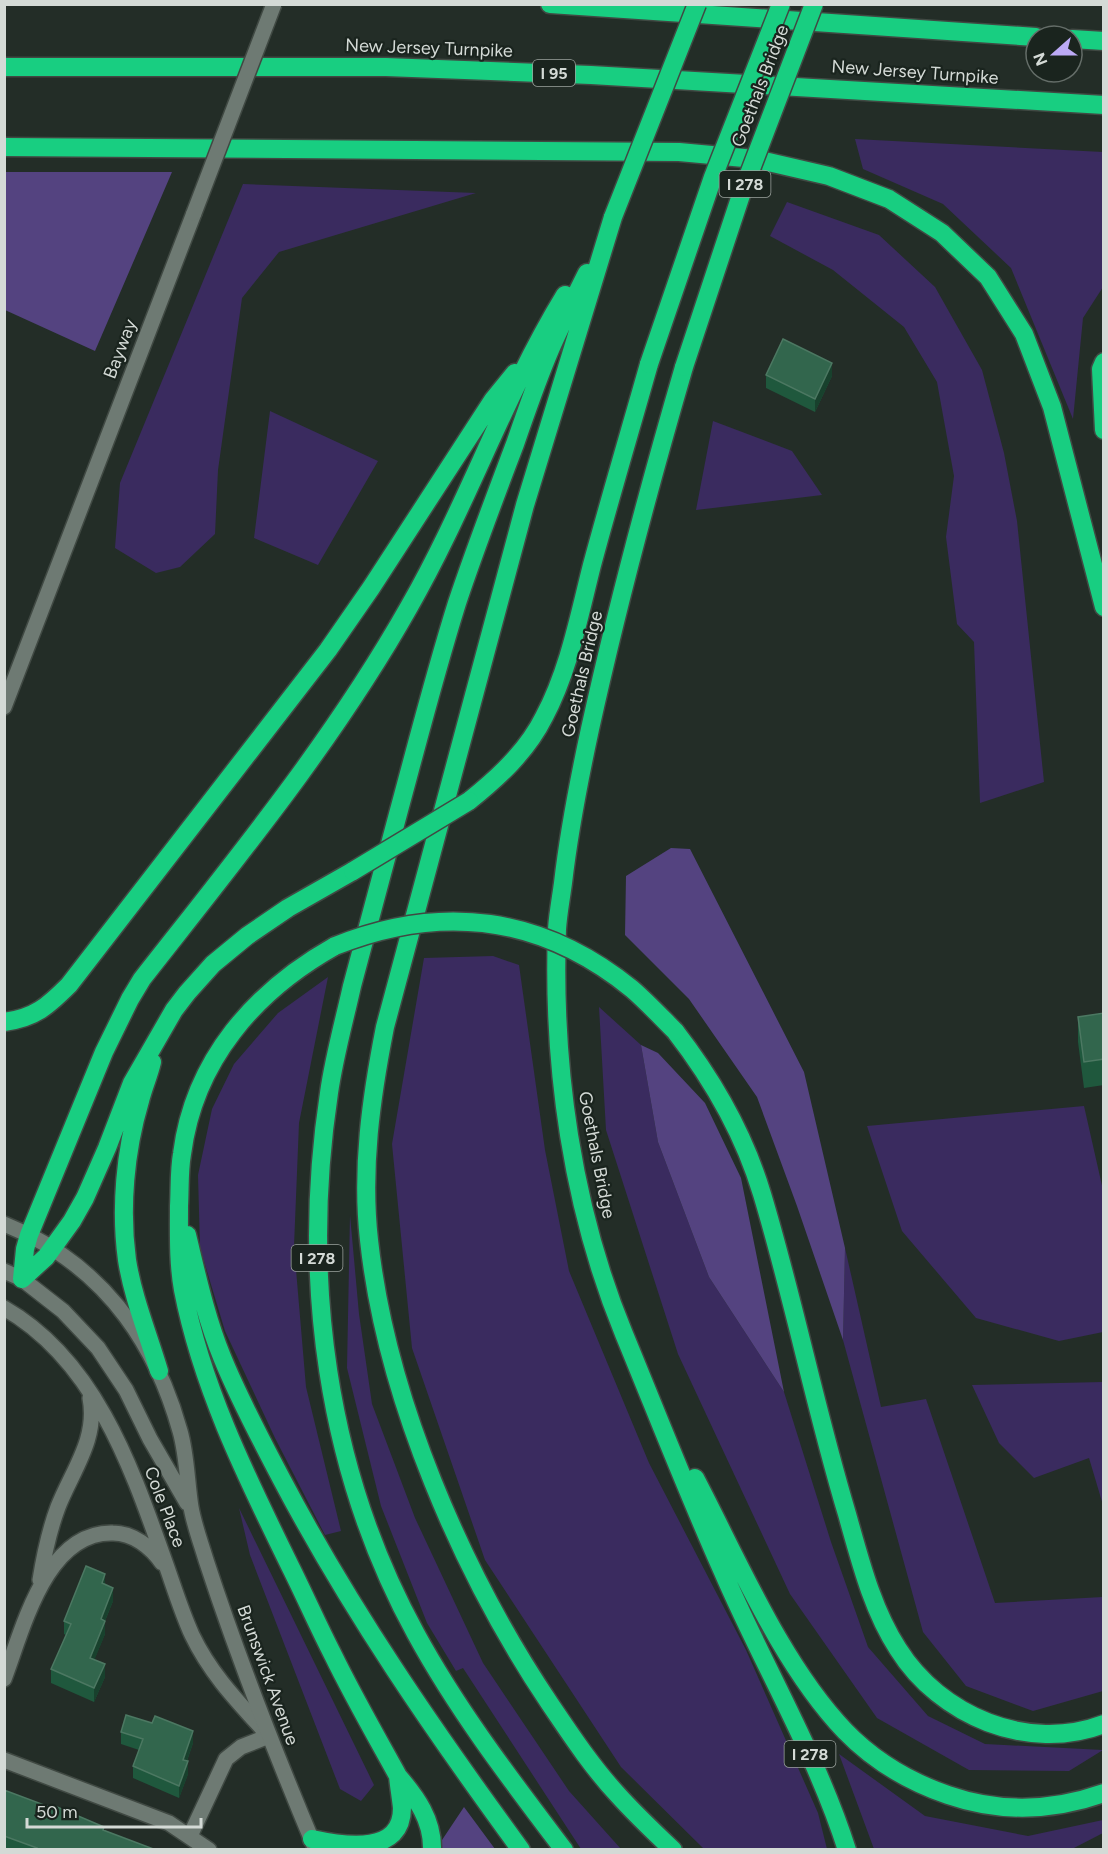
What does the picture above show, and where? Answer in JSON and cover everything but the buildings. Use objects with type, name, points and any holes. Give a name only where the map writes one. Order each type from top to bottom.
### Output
[{"type":"highway","points":[[550,4],[1024,35]]},
{"type":"highway","points":[[673,1850],[618,1795],[567,1729],[515,1650],[467,1559],[428,1468],[399,1382],[383,1323],[369,1239],[366,1156],[385,1027],[522,516],[613,217],[697,4]]},
{"type":"highway","points":[[22,1279],[54,1248],[85,1198],[132,1083],[187,993],[213,964],[266,923],[469,801],[503,773],[519,755],[544,718],[569,652],[609,503],[650,364],[713,177],[781,4]]},
{"type":"highway","name":"Goethals Bridge","points":[[640,1370],[620,1324],[600,1267],[577,1173],[564,1099],[560,1058],[557,926],[574,806],[605,663],[644,508],[684,367],[741,195],[814,4]]},
{"type":"highway","points":[[1084,40],[1104,41]]},
{"type":"highway","name":"New Jersey Turnpike","points":[[4,67],[397,67],[615,76],[1104,105]]},
{"type":"highway","points":[[4,147],[679,152],[755,159],[829,176],[889,199],[942,233],[988,277],[1024,334],[1052,407],[1104,607]]},
{"type":"highway","points":[[22,1279],[29,1235],[104,1052],[130,999],[142,979],[262,825],[368,676],[435,561],[540,354],[539,337],[613,217]]},
{"type":"highway","points":[[4,1022],[33,1015],[45,1008],[69,985],[305,683],[371,588],[493,400],[540,354]]},
{"type":"highway","name":"I 278","points":[[540,354],[457,604],[425,711],[340,1035],[328,1094],[320,1168],[317,1250],[321,1320],[337,1422],[357,1495],[387,1575],[416,1635],[469,1721],[564,1850]]},
{"type":"highway","points":[[1104,362],[1101,369],[1104,430]]},
{"type":"highway","points":[[432,1850],[432,1836],[423,1812],[411,1791],[398,1776],[333,1656],[255,1496],[218,1405],[199,1350],[183,1290],[180,1263],[179,1204],[182,1152],[196,1098],[217,1053],[261,999],[297,969],[335,946],[374,931],[419,923],[471,921],[526,931],[553,940],[607,971],[633,990],[675,1031],[722,1099],[735,1123],[753,1168],[767,1211],[824,1434],[852,1533],[876,1605],[898,1650],[922,1680],[955,1707],[975,1718],[1017,1731],[1038,1733],[1080,1731],[1104,1724]]},
{"type":"highway","points":[[159,1371],[133,1285],[124,1234],[124,1205],[134,1123],[160,1034]]},
{"type":"highway","points":[[179,1204],[199,1287],[222,1357],[299,1512],[324,1558],[392,1668],[450,1753],[521,1850]]},
{"type":"highway","points":[[640,1370],[786,1650],[803,1678],[846,1732],[874,1756],[902,1775],[961,1800],[990,1806],[1022,1808],[1052,1806],[1084,1800],[1104,1793]]},
{"type":"highway","name":"I 278","points":[[640,1370],[723,1573],[811,1757],[847,1850]]},
{"type":"highway","points":[[314,1844],[365,1849],[384,1846],[392,1842],[399,1827],[402,1807],[398,1776]]},
{"type":"street","name":"Bayway","points":[[4,708],[274,4]]},
{"type":"street","name":"Brunswick Avenue","points":[[4,1224],[54,1248],[80,1268],[118,1304],[135,1327],[159,1371],[181,1432],[192,1511],[220,1600],[269,1736],[314,1844]]},
{"type":"street","name":"Brunswick Avenue","points":[[4,1271],[22,1279],[63,1311],[98,1348],[126,1390],[150,1439],[192,1511]]},
{"type":"street","name":"Cole Place","points":[[4,1308],[42,1334],[65,1358],[88,1389],[128,1465],[192,1635],[208,1664],[230,1694],[269,1736]]},
{"type":"street","points":[[38,1590],[52,1524],[87,1444],[90,1432],[92,1418],[88,1389]]},
{"type":"street","points":[[4,1679],[38,1590],[50,1568],[69,1547],[81,1540],[106,1532],[118,1533],[142,1543],[153,1551],[170,1578]]},
{"type":"street","points":[[190,1836],[226,1759],[241,1747],[269,1736]]},
{"type":"street","points":[[4,1760],[169,1823],[209,1850]]},
{"type":"shaded area","points":[[855,139],[1103,152],[1103,287],[1083,318],[1073,419],[1011,268],[943,204],[863,169]]},
{"type":"shaded area","points":[[5,172],[172,172],[95,351],[5,310]]},
{"type":"shaded area","points":[[243,184],[476,193],[279,252],[242,298],[218,470],[215,534],[180,567],[156,573],[115,548],[120,483]]},
{"type":"shaded area","points":[[787,202],[879,235],[935,287],[982,370],[1004,453],[1017,521],[1044,782],[980,803],[974,642],[957,624],[946,537],[954,476],[937,382],[904,327],[833,270],[770,236]]},
{"type":"shaded area","points":[[270,411],[378,461],[318,565],[254,538]]},
{"type":"shaded area","points":[[713,421],[792,451],[822,495],[696,510]]},
{"type":"shaded area","points":[[671,848],[690,849],[804,1072],[845,1248],[843,1340],[757,1097],[689,999],[625,935],[626,876]]},
{"type":"shaded area","points":[[493,956],[519,965],[545,1150],[569,1271],[649,1463],[746,1650],[818,1813],[827,1849],[704,1849],[621,1767],[485,1560],[412,1348],[392,1144],[424,958]]},
{"type":"shaded area","points":[[328,977],[299,1123],[294,1246],[306,1387],[341,1531],[325,1535],[275,1438],[225,1331],[200,1248],[198,1175],[212,1109],[234,1064],[278,1013]]},
{"type":"shaded area","points":[[599,1007],[641,1045],[658,1142],[709,1277],[784,1392],[831,1542],[868,1647],[928,1716],[985,1744],[1103,1750],[1069,1771],[969,1770],[877,1718],[790,1594],[678,1354],[606,1130]]},
{"type":"shaded area","points":[[641,1045],[658,1053],[705,1103],[741,1178],[784,1392],[709,1277],[658,1142]]},
{"type":"shaded area","points":[[1084,1106],[1103,1190],[1103,1332],[1059,1341],[976,1318],[902,1231],[867,1126]]},
{"type":"shaded area","points":[[350,1215],[359,1314],[372,1404],[415,1518],[483,1663],[569,1791],[621,1849],[581,1849],[463,1668],[456,1671],[427,1623],[381,1506],[347,1368]]},
{"type":"shaded area","points":[[845,1248],[881,1407],[926,1399],[995,1603],[1103,1597],[1103,1691],[1033,1711],[966,1686],[923,1632],[843,1340]]},
{"type":"shaded area","points":[[1103,1382],[1103,1505],[1089,1458],[1034,1478],[999,1443],[972,1385]]},
{"type":"shaded area","points":[[239,1508],[374,1785],[361,1801],[340,1789],[250,1555]]},
{"type":"shaded area","points":[[839,1754],[925,1816],[1028,1836],[1103,1820],[1103,1833],[1072,1849],[874,1849]]},
{"type":"shaded area","points":[[464,1807],[495,1849],[440,1849],[440,1843]]}]
